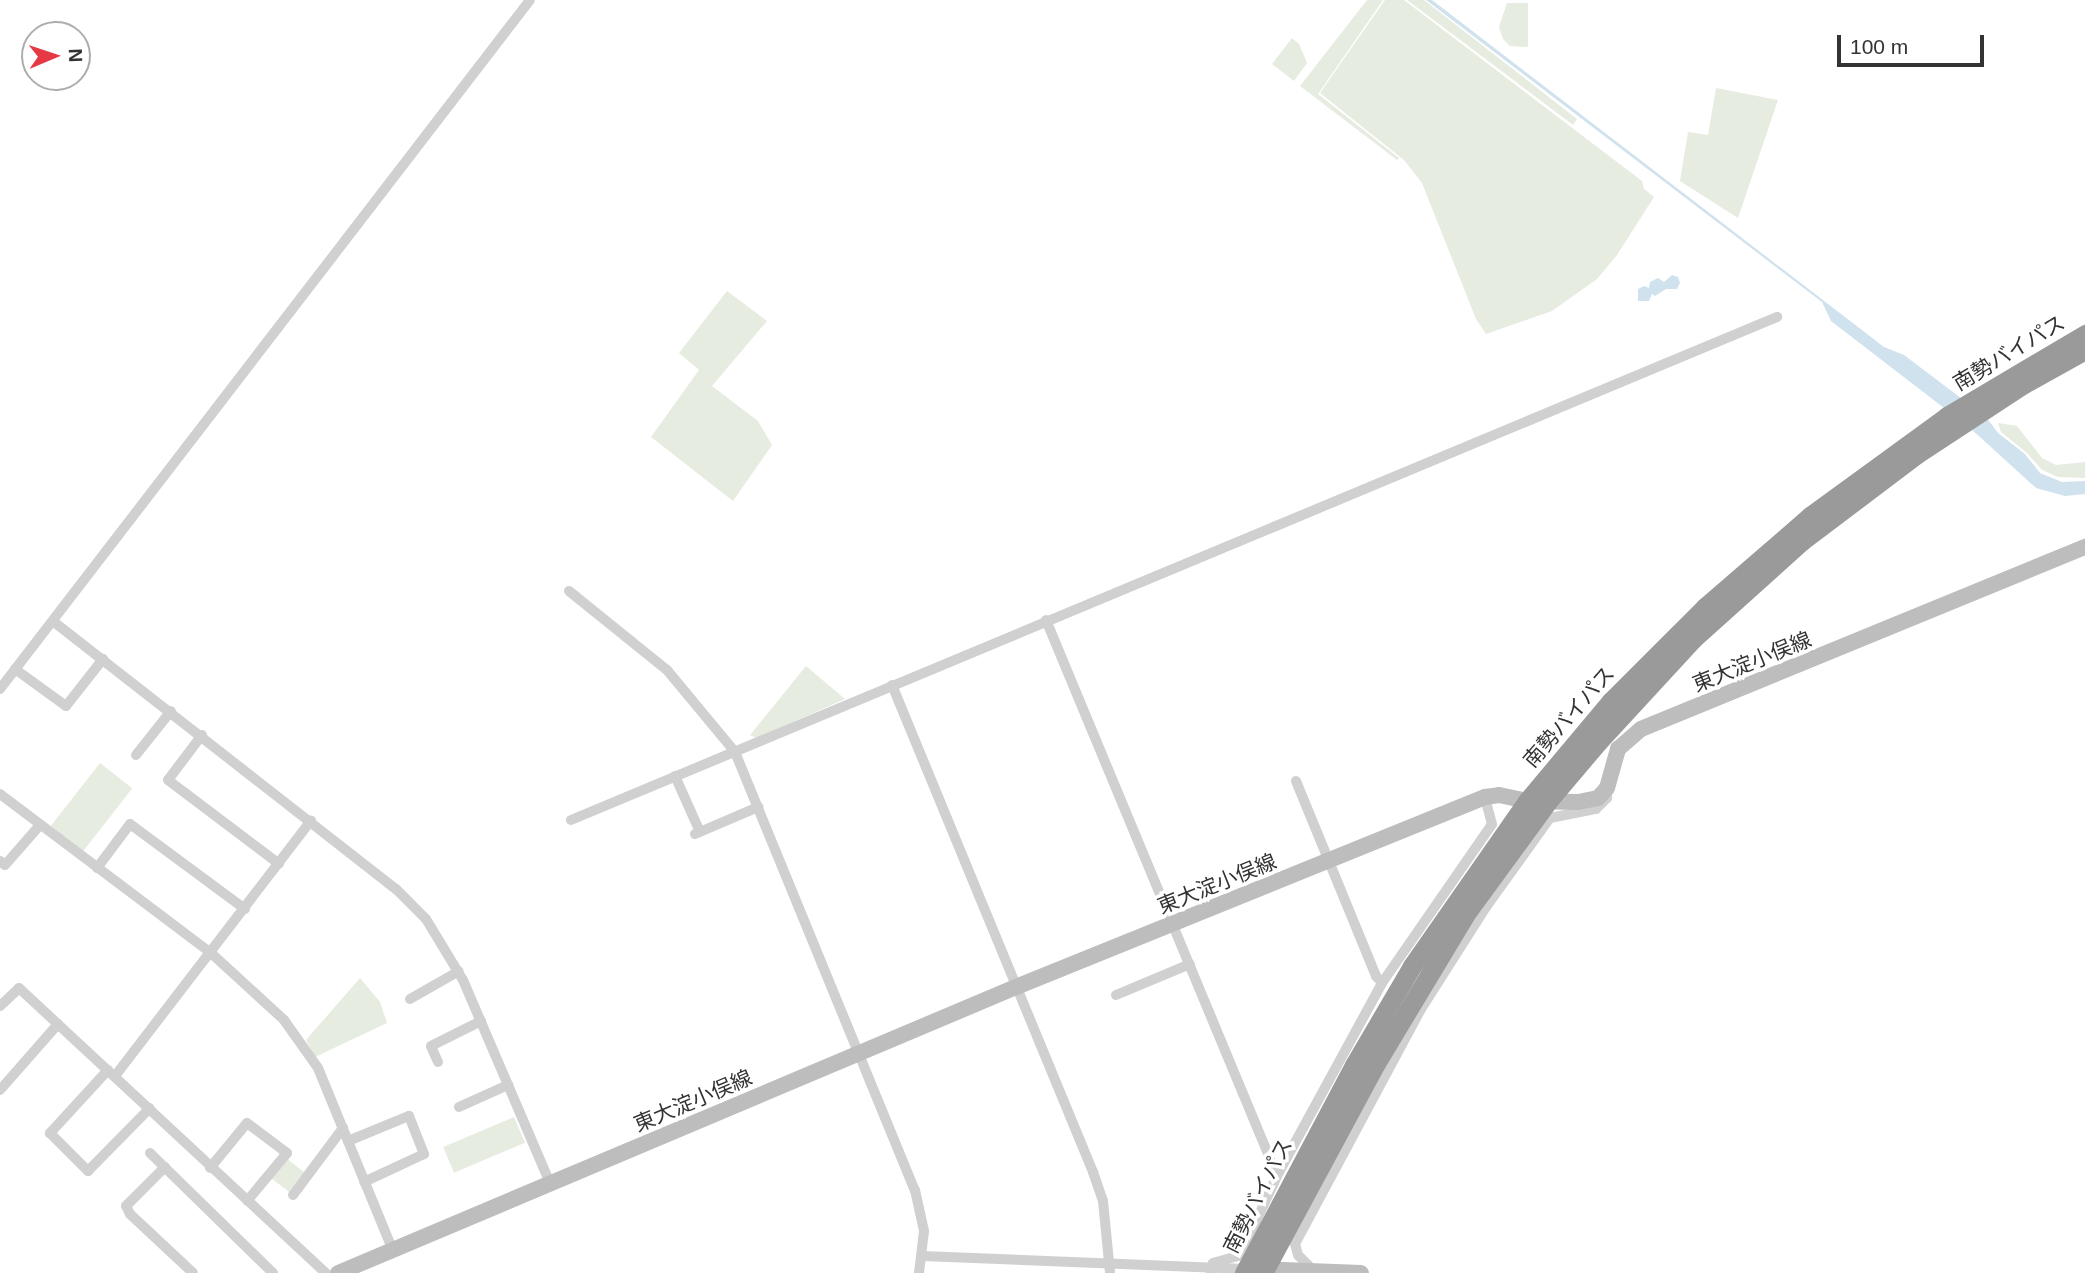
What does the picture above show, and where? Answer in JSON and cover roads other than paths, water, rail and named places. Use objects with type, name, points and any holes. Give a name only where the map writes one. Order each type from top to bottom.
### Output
[{"type":"highway","name":"南勢バイパス","points":[[1255,1271],[1348,1076],[1412,965],[1527,801],[1611,701],[1713,599],[1810,516],[2085,334]]},
{"type":"highway","name":"南勢バイパス","points":[[1979,404],[2085,350]]},
{"type":"highway","name":"南勢バイパス","points":[[1255,1271],[1429,974],[1478,896],[1548,802],[1617,721],[1735,599],[1859,495],[1953,421]]},
{"type":"main road","name":"東大淀小俣線","points":[[338,1273],[1016,987],[1485,797],[1499,794],[1527,801],[1589,802],[1598,798],[1607,788],[1618,749],[1641,729],[2085,547]]},
{"type":"main road","points":[[1255,1271],[1361,1273]]},
{"type":"street","points":[[0,689],[530,0]]},
{"type":"street","points":[[571,820],[1777,317]]},
{"type":"street","points":[[569,591],[667,670],[735,752],[915,1190],[924,1231],[919,1273]]},
{"type":"street","points":[[1046,620],[1273,1166],[1279,1172]]},
{"type":"street","points":[[54,622],[202,735],[413,905],[434,929],[459,971],[551,1185]]},
{"type":"street","points":[[15,669],[65,706],[103,659]]},
{"type":"street","points":[[891,685],[1103,1201],[1110,1269]]},
{"type":"street","points":[[136,755],[171,711]]},
{"type":"street","points":[[202,735],[169,780],[279,864]]},
{"type":"street","points":[[675,776],[697,833],[758,807]]},
{"type":"street","points":[[1296,781],[1376,976],[1382,983]]},
{"type":"street","points":[[1310,1272],[1294,1244],[1421,1009],[1486,907],[1550,818],[1596,809],[1607,798],[1607,788]]},
{"type":"street","points":[[0,794],[211,953],[264,1000],[303,1044],[318,1068],[393,1251]]},
{"type":"street","points":[[1211,1271],[1218,1260],[1238,1256],[1244,1247],[1279,1172],[1382,983],[1492,824],[1485,797]]},
{"type":"street","points":[[150,1108],[88,1171],[50,1133],[112,1073],[211,953],[311,821]]},
{"type":"street","points":[[97,868],[131,824],[245,909]]},
{"type":"street","points":[[0,861],[5,865],[40,825]]},
{"type":"street","points":[[1116,995],[1190,964]]},
{"type":"street","points":[[411,999],[459,971]]},
{"type":"street","points":[[1,1004],[19,988],[326,1273]]},
{"type":"street","points":[[438,1062],[431,1046],[481,1021]]},
{"type":"street","points":[[0,1090],[58,1024]]},
{"type":"street","points":[[459,1107],[508,1085]]},
{"type":"street","points":[[348,1141],[408,1116],[424,1154],[364,1182]]},
{"type":"street","points":[[211,1168],[247,1123],[287,1153],[247,1201]]},
{"type":"street","points":[[293,1195],[343,1128]]},
{"type":"street","points":[[150,1153],[273,1273]]},
{"type":"street","points":[[165,1167],[126,1206],[130,1214],[193,1273]]},
{"type":"street","points":[[922,1256],[1110,1269],[1255,1271]]},
{"type":"water","points":[[1426,0],[1432,0],[1884,347],[1904,355],[1986,417],[1998,433],[2025,454],[2040,473],[2062,482],[2085,481],[2085,494],[2065,496],[2036,488],[1970,428],[1831,321],[1822,302]]},
{"type":"water","points":[[1672,275],[1678,277],[1680,283],[1677,289],[1666,289],[1655,296],[1652,294],[1649,301],[1638,301],[1638,289],[1644,286],[1649,288],[1650,282],[1658,278],[1664,282]]}]
